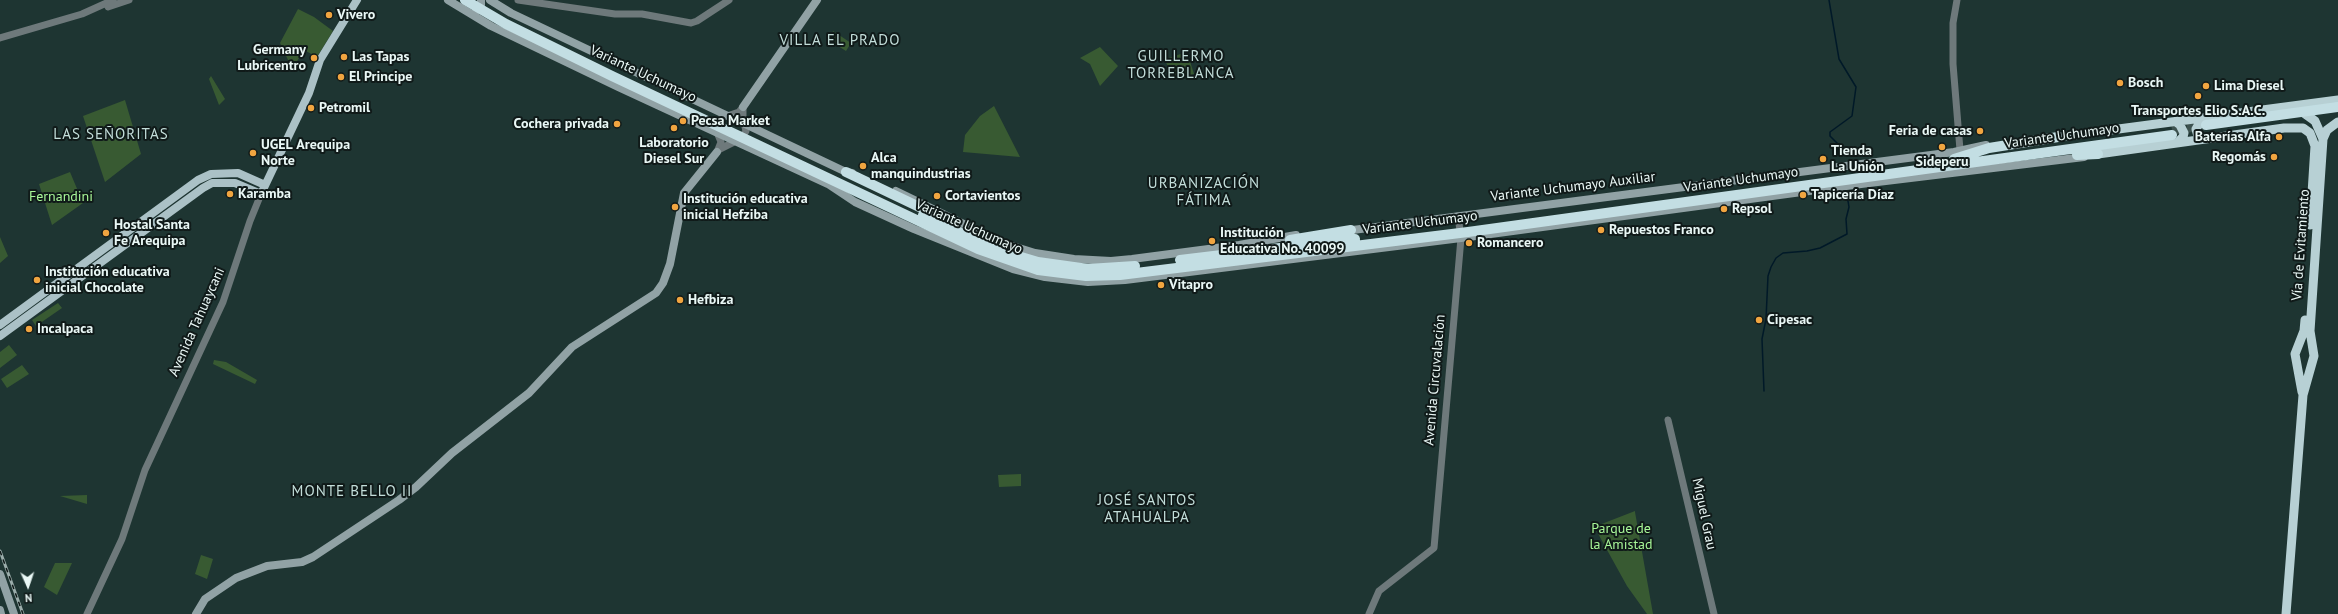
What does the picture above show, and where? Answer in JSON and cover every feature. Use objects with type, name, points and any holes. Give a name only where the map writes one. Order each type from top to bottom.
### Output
[{"type":"highway","name":"Variante Uchumayo","points":[[465,0],[506,24],[604,72],[978,249],[1020,265],[1038,270],[1086,276],[1120,275],[1451,230]]},
{"type":"highway","name":"Variante Uchumayo","points":[[482,0],[618,72],[958,231],[1015,256],[1073,268],[1124,267],[1451,230],[1466,232],[2014,158],[2174,132]]},
{"type":"highway","name":"Variante Uchumayo","points":[[2098,154],[2174,132],[2205,125],[2338,100]]},
{"type":"highway","points":[[2297,107],[2315,121],[2319,136],[2338,122]]},
{"type":"highway","name":"Variante Uchumayo","points":[[2205,125],[2338,107]]},
{"type":"highway","name":"Variante Uchumayo","points":[[2205,125],[2338,114]]},
{"type":"highway","points":[[2199,140],[2196,129],[2205,125]]},
{"type":"highway","name":"Variante Uchumayo","points":[[2058,137],[2174,132],[2199,140],[2296,127],[2303,128],[2319,136]]},
{"type":"highway","name":"Variante Uchumayo","points":[[1466,232],[1954,159],[2174,132]]},
{"type":"highway","name":"Vía de Evitamiento","points":[[2303,395],[2300,376],[2295,362],[2295,354],[2304,331],[2319,136]]},
{"type":"highway","name":"Vía de Evitamiento","points":[[2286,614],[2303,395],[2314,356],[2310,326],[2319,136]]},
{"type":"highway","points":[[1954,159],[1989,148],[2058,137]]},
{"type":"highway","points":[[2014,158],[2034,159],[2098,154]]},
{"type":"highway","points":[[846,172],[930,212],[954,226],[958,231]]},
{"type":"highway","points":[[828,184],[915,224],[937,229]]},
{"type":"highway","points":[[1238,253],[1268,243],[1351,230]]},
{"type":"highway","points":[[2295,362],[2306,367],[2313,362]]},
{"type":"main road","name":"Avenida Tahuaycani","points":[[261,194],[309,93],[320,60],[357,0]]},
{"type":"main road","points":[[448,0],[618,88],[716,131],[828,184]]},
{"type":"main road","points":[[471,13],[479,9],[482,0]]},
{"type":"main road","name":"Variante Uchumayo Auxiliar","points":[[482,0],[846,172],[876,181],[1003,243],[1035,253],[1074,259],[1111,261],[1239,246],[1317,232],[1351,230],[1855,164]]},
{"type":"main road","points":[[743,108],[817,0]]},
{"type":"main road","name":"Variante Uchumayo","points":[[1855,164],[1960,150],[2033,138],[2058,137]]},
{"type":"main road","points":[[196,614],[205,599],[236,578],[267,566],[302,562],[313,557],[399,500],[416,487],[452,453],[529,393],[572,347],[651,298],[656,293],[666,275],[684,193],[717,152]]},
{"type":"main road","name":"Variante Uchumayo","points":[[828,184],[855,202],[1000,265],[1055,278],[1101,282],[1466,232],[2098,154]]},
{"type":"main road","points":[[0,325],[198,180],[211,174],[238,173],[265,186]]},
{"type":"main road","points":[[0,336],[203,188],[212,184],[235,183],[261,194]]},
{"type":"main road","points":[[0,574],[14,614]]},
{"type":"main road","points":[[0,610],[1,614]]},
{"type":"street","points":[[82,14],[113,0]]},
{"type":"street","points":[[0,38],[129,0]]},
{"type":"street","points":[[518,0],[615,14],[642,14],[690,23],[697,21],[729,0]]},
{"type":"street","points":[[1957,0],[1953,23],[1953,64],[1960,150]]},
{"type":"street","points":[[717,152],[721,142],[716,131],[718,122],[726,116],[739,112],[743,108]]},
{"type":"street","points":[[717,152],[726,144],[738,142],[744,135],[745,125],[743,119],[743,108]]},
{"type":"street","name":"Avenida Tahuaycani","points":[[87,614],[122,539],[145,470],[226,297],[250,221],[261,194]]},
{"type":"street","name":"Avenida Circuvalación","points":[[1368,614],[1379,591],[1434,548],[1466,232],[1458,216]]},
{"type":"street","name":"Miguel Grau","points":[[1668,420],[1714,614]]},
{"type":"green space","points":[[298,9],[314,17],[333,31],[317,57],[304,50],[296,63],[288,60],[280,43]]},
{"type":"green space","points":[[833,31],[851,43],[846,51],[830,41]]},
{"type":"green space","points":[[1100,47],[1118,66],[1100,86],[1090,64],[1080,58]]},
{"type":"green space","points":[[1187,52],[1194,74],[1172,79],[1165,59]]},
{"type":"green space","points":[[211,76],[225,99],[219,105],[209,79]]},
{"type":"green space","points":[[125,100],[141,154],[105,182],[83,116]]},
{"type":"green space","points":[[994,106],[1020,157],[963,152],[965,135],[980,116]]},
{"type":"green space","name":"Fernandini","points":[[70,172],[83,203],[52,225],[39,184]]},
{"type":"green space","points":[[0,237],[8,256],[0,263]]},
{"type":"green space","points":[[58,303],[62,308],[36,326],[32,320]]},
{"type":"green space","points":[[9,345],[17,355],[0,368],[0,352]]},
{"type":"green space","points":[[214,360],[226,362],[257,380],[255,384],[213,364]]},
{"type":"green space","points":[[22,365],[29,374],[7,388],[1,379]]},
{"type":"green space","points":[[1021,474],[1021,486],[999,487],[998,475]]},
{"type":"green space","points":[[87,495],[87,504],[60,496]]},
{"type":"green space","name":"Parque de la Amistad","points":[[1635,511],[1653,614],[1647,614],[1627,586],[1596,530],[1599,525]]},
{"type":"green space","points":[[201,555],[213,559],[207,579],[195,574]]},
{"type":"green space","points":[[55,563],[72,563],[57,595],[44,587]]},
{"type":"waterway","points":[[1829,0],[1839,59],[1856,87],[1852,116],[1830,132],[1830,136],[1842,148]]},
{"type":"waterway","points":[[1764,391],[1762,339],[1766,319],[1768,276],[1771,267],[1776,258],[1783,253],[1807,251],[1820,248],[1847,234],[1846,219],[1849,207],[1848,201],[1842,195]]},
{"type":"tunnel","points":[[2172,130],[2205,125]]},
{"type":"railway","points":[[0,551],[23,614]]},
{"type":"place","name":"Vivero","points":[[329,15]]},
{"type":"place","name":"Las Tapas","points":[[344,57]]},
{"type":"place","name":"Germany Lubricentro","points":[[314,58]]},
{"type":"place","name":"El Principe","points":[[341,77]]},
{"type":"place","name":"Bosch","points":[[2120,83]]},
{"type":"place","name":"Lima Diesel","points":[[2206,86]]},
{"type":"place","name":"Transportes Elio S.A.C.","points":[[2198,96]]},
{"type":"place","name":"Petromil","points":[[311,108]]},
{"type":"place","name":"Pecsa Market","points":[[683,121]]},
{"type":"place","name":"Cochera privada","points":[[617,124]]},
{"type":"place","name":"Laboratorio Diesel Sur","points":[[674,128]]},
{"type":"place","name":"Feria de casas","points":[[1980,131]]},
{"type":"place","name":"Baterías Alfa","points":[[2279,137]]},
{"type":"place","name":"Sideperu","points":[[1942,147]]},
{"type":"place","name":"UGEL Arequipa Norte","points":[[253,153]]},
{"type":"place","name":"Regomás","points":[[2274,157]]},
{"type":"place","name":"Tienda La Unión","points":[[1823,159]]},
{"type":"place","name":"Alca manquindustrias","points":[[863,166]]},
{"type":"place","name":"Karamba","points":[[230,194]]},
{"type":"place","name":"Tapicería Díaz","points":[[1803,195]]},
{"type":"place","name":"Cortavientos","points":[[937,196]]},
{"type":"place","name":"Institución educativa inicial Hefziba","points":[[675,207]]},
{"type":"place","name":"Repsol","points":[[1724,209]]},
{"type":"place","name":"Repuestos Franco","points":[[1601,230]]},
{"type":"place","name":"Hostal Santa Fe Arequipa","points":[[106,233]]},
{"type":"place","name":"Institución Educativa No. 40099","points":[[1212,241]]},
{"type":"place","name":"Romancero","points":[[1469,243]]},
{"type":"place","name":"Institución educativa inicial Chocolate","points":[[37,280]]},
{"type":"place","name":"Vitapro","points":[[1161,285]]},
{"type":"place","name":"Hefbiza","points":[[680,300]]},
{"type":"place","name":"Cipesac","points":[[1759,320]]},
{"type":"place","name":"Incalpaca","points":[[29,329]]},
{"type":"district","name":"VILLA EL PRADO","points":[[840,41]]},
{"type":"district","name":"GUILLERMO TORREBLANCA","points":[[1181,66]]},
{"type":"district","name":"LAS SEÑORITAS","points":[[111,135]]},
{"type":"district","name":"URBANIZACIÓN FÁTIMA","points":[[1204,192]]},
{"type":"district","name":"MONTE BELLO II","points":[[352,492]]},
{"type":"district","name":"JOSÉ SANTOS ATAHUALPA","points":[[1147,510]]}]
